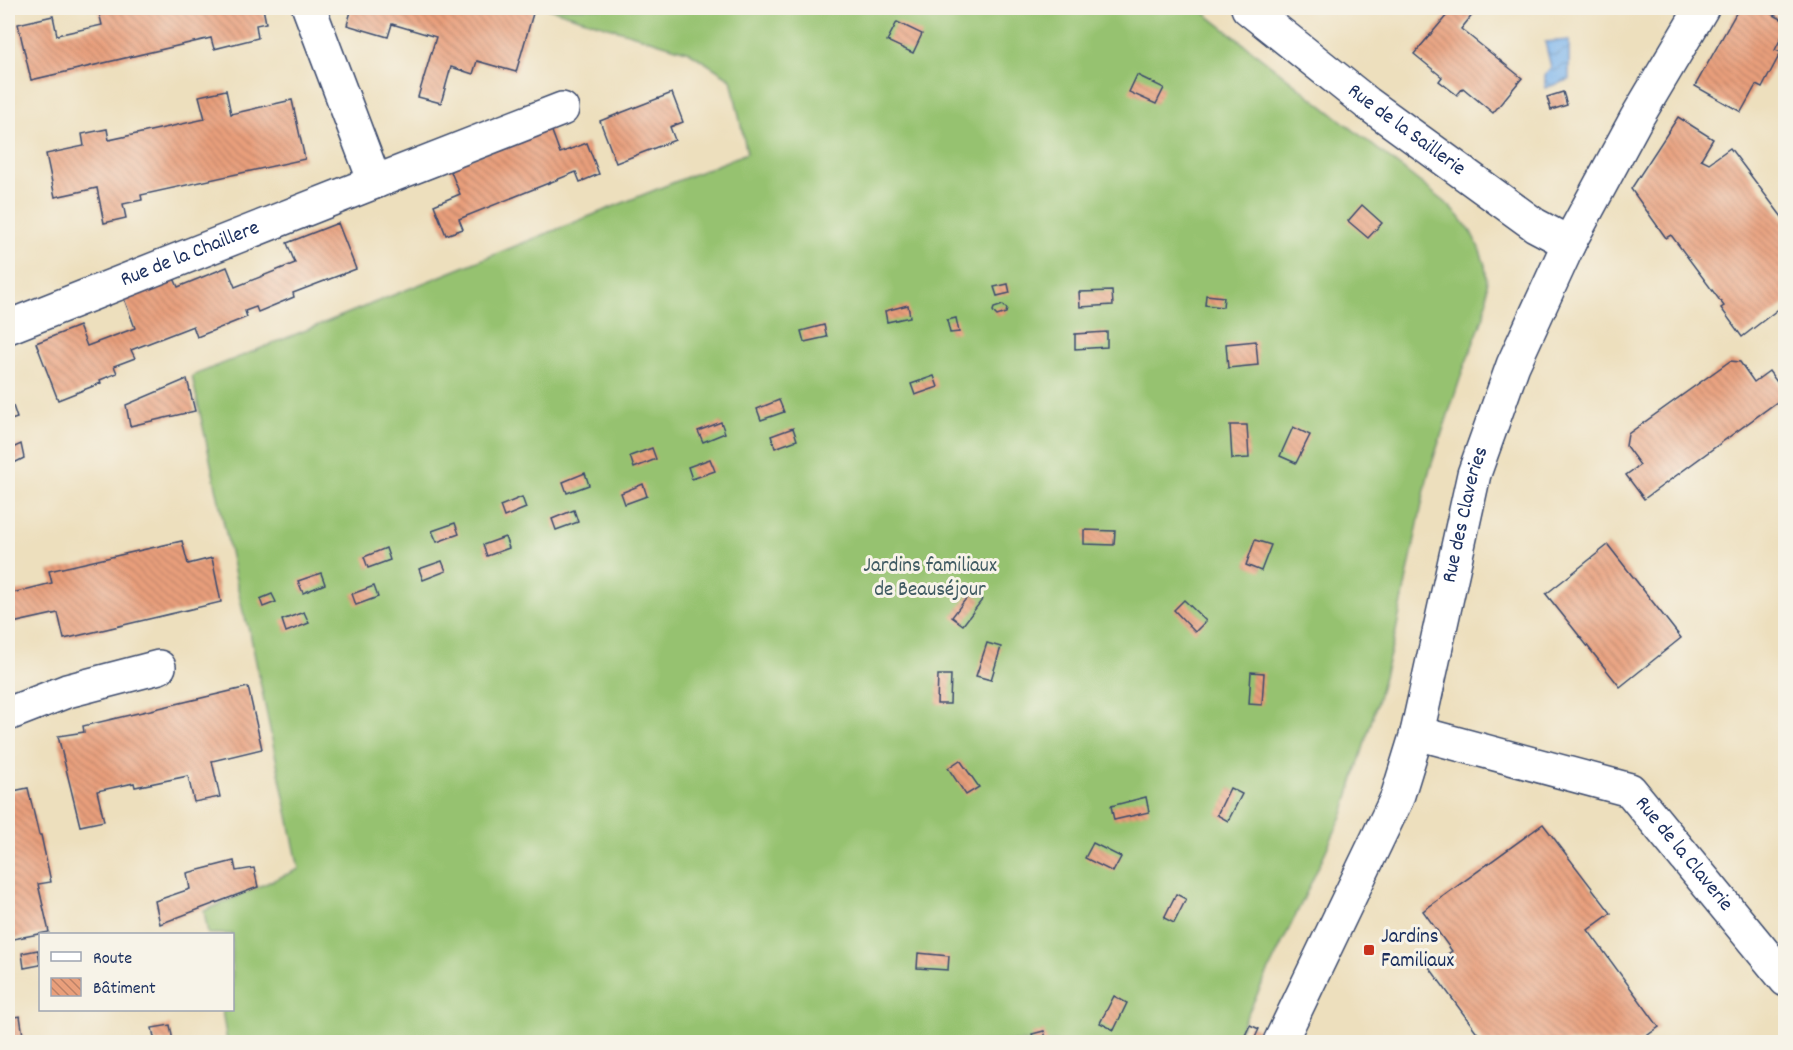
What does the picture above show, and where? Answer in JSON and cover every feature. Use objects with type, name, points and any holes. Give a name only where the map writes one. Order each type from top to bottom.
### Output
[{"type":"street","points":[[309,8],[375,183]]},
{"type":"street","name":"Rue de la Saillerie","points":[[1248,8],[1367,103],[1535,225],[1569,243]]},
{"type":"street","name":"Rue des Claveries","points":[[1280,1042],[1397,798],[1416,733],[1474,474],[1513,365],[1569,243],[1636,119],[1702,8]]},
{"type":"street","name":"Rue de la Chaillere","points":[[8,327],[562,109]]},
{"type":"street","points":[[8,714],[67,691],[159,667]]},
{"type":"street","name":"Rue de la Claverie","points":[[1416,733],[1630,790],[1785,980]]},
{"type":"green space","name":"Jardins familiaux de Beauséjour","points":[[547,8],[1198,8],[1445,202],[1471,232],[1485,265],[1487,298],[1484,316],[1463,370],[1428,475],[1395,636],[1374,713],[1343,814],[1234,1042],[227,1042],[222,1011],[234,1011],[234,933],[208,933],[204,911],[299,869],[250,633],[243,612],[192,376],[747,153],[731,79],[689,52]]},
{"type":"water","points":[[1569,40],[1569,80],[1545,88],[1545,75],[1551,67],[1545,42]]},
{"type":"building","points":[[98,8],[263,8],[266,23],[256,25],[258,38],[214,49],[211,38],[31,80],[18,24],[53,16],[57,35],[102,25]]},
{"type":"building","points":[[352,8],[396,10],[396,8],[524,8],[534,10],[516,72],[477,61],[473,74],[451,67],[441,103],[418,97],[436,37],[392,24],[388,37],[347,25]]},
{"type":"building","points":[[1453,8],[1478,8],[1461,29],[1522,78],[1493,113],[1463,88],[1457,95],[1439,81],[1442,77],[1414,54]]},
{"type":"building","points":[[1739,8],[1761,8],[1785,21],[1785,30],[1775,50],[1781,52],[1762,88],[1756,85],[1741,112],[1695,86]]},
{"type":"building","points":[[897,22],[922,34],[913,53],[887,41]]},
{"type":"building","points":[[1137,75],[1164,88],[1156,104],[1129,92]]},
{"type":"building","points":[[226,90],[231,114],[292,100],[305,159],[141,195],[142,200],[123,204],[126,218],[104,223],[97,188],[55,197],[46,154],[84,146],[82,134],[107,129],[109,140],[205,119],[199,96]]},
{"type":"building","points":[[1563,92],[1567,105],[1551,110],[1547,97]]},
{"type":"building","points":[[672,93],[683,122],[670,127],[675,140],[616,163],[600,121]]},
{"type":"building","points":[[1678,117],[1713,139],[1701,159],[1709,163],[1730,148],[1785,221],[1785,304],[1742,337],[1721,308],[1724,306],[1671,235],[1666,238],[1631,189]]},
{"type":"building","points":[[550,126],[560,153],[587,143],[599,174],[580,182],[576,172],[459,219],[463,229],[446,235],[434,205],[460,194],[449,167]]},
{"type":"building","points":[[1362,205],[1382,223],[1368,238],[1348,221]]},
{"type":"building","points":[[338,223],[356,269],[293,293],[294,297],[258,312],[256,307],[245,311],[247,317],[197,337],[193,326],[131,350],[135,358],[114,366],[117,373],[100,380],[101,383],[58,400],[36,343],[79,326],[87,346],[135,328],[123,296],[173,276],[178,287],[227,267],[235,287],[295,263],[287,243]]},
{"type":"building","points":[[1008,284],[1010,293],[997,296],[994,287]]},
{"type":"building","points":[[1112,291],[1113,305],[1080,307],[1079,292]]},
{"type":"building","points":[[1206,295],[1224,297],[1223,307],[1205,305]]},
{"type":"building","points":[[908,305],[910,317],[887,322],[885,311]]},
{"type":"building","points":[[1003,305],[1007,309],[1006,313],[997,316],[993,311],[994,308]]},
{"type":"building","points":[[956,318],[959,332],[950,333],[947,320]]},
{"type":"building","points":[[824,325],[827,337],[804,342],[801,331]]},
{"type":"building","points":[[1107,332],[1107,347],[1075,349],[1075,334]]},
{"type":"building","points":[[1256,341],[1258,365],[1228,368],[1226,344]]},
{"type":"building","points":[[1730,361],[1740,362],[1754,382],[1769,371],[1785,396],[1644,499],[1626,475],[1640,465],[1626,446],[1628,434]]},
{"type":"building","points":[[934,376],[938,387],[915,395],[911,384]]},
{"type":"building","points":[[187,379],[195,411],[130,426],[126,405]]},
{"type":"building","points":[[8,391],[17,418],[8,421]]},
{"type":"building","points":[[779,400],[784,412],[761,420],[757,409]]},
{"type":"building","points":[[721,422],[725,433],[703,442],[698,431]]},
{"type":"building","points":[[1230,425],[1247,425],[1249,458],[1232,459]]},
{"type":"building","points":[[1293,427],[1310,435],[1296,463],[1280,456]]},
{"type":"building","points":[[793,428],[797,440],[775,448],[771,436]]},
{"type":"building","points":[[21,444],[24,458],[8,466],[8,450]]},
{"type":"building","points":[[652,448],[656,459],[634,468],[630,456]]},
{"type":"building","points":[[710,459],[715,471],[692,479],[688,467]]},
{"type":"building","points":[[585,473],[589,485],[567,493],[563,482]]},
{"type":"building","points":[[643,484],[647,496],[625,504],[621,493]]},
{"type":"building","points":[[522,497],[526,508],[504,517],[500,506]]},
{"type":"building","points":[[574,510],[578,522],[556,530],[552,519]]},
{"type":"building","points":[[455,523],[459,534],[437,542],[432,531]]},
{"type":"building","points":[[1084,530],[1115,531],[1114,545],[1084,544]]},
{"type":"building","points":[[505,537],[509,548],[487,556],[483,545]]},
{"type":"building","points":[[1255,540],[1271,545],[1261,571],[1246,565]]},
{"type":"building","points":[[182,541],[188,564],[212,558],[221,602],[64,639],[58,613],[8,624],[8,594],[52,583],[49,571]]},
{"type":"building","points":[[1608,545],[1681,638],[1620,687],[1546,594]]},
{"type":"building","points":[[386,548],[390,560],[368,568],[364,557]]},
{"type":"building","points":[[442,561],[446,571],[423,580],[419,569]]},
{"type":"building","points":[[321,573],[325,584],[303,593],[298,581]]},
{"type":"building","points":[[374,586],[378,597],[356,605],[352,594]]},
{"type":"building","points":[[971,592],[982,600],[963,625],[952,617]]},
{"type":"building","points":[[272,594],[276,602],[263,607],[260,599]]},
{"type":"building","points":[[1184,600],[1206,621],[1195,632],[1174,610]]},
{"type":"building","points":[[304,612],[309,623],[286,632],[282,620]]},
{"type":"building","points":[[987,643],[1001,647],[991,680],[976,676]]},
{"type":"building","points":[[1251,672],[1264,673],[1262,705],[1249,704]]},
{"type":"building","points":[[938,675],[951,675],[950,704],[937,704]]},
{"type":"building","points":[[248,687],[262,749],[212,761],[220,797],[194,802],[188,776],[135,787],[134,783],[97,791],[104,821],[80,826],[58,736],[84,732],[83,726]]},
{"type":"building","points":[[960,760],[979,787],[966,795],[948,768]]},
{"type":"building","points":[[28,788],[51,882],[38,884],[49,932],[8,940],[8,792]]},
{"type":"building","points":[[1230,788],[1242,794],[1228,821],[1217,815]]},
{"type":"building","points":[[1146,797],[1149,812],[1114,820],[1111,806]]},
{"type":"building","points":[[1543,824],[1611,913],[1588,930],[1659,1027],[1638,1042],[1484,1042],[1429,967],[1452,951],[1423,911]]},
{"type":"building","points":[[1093,843],[1121,857],[1113,872],[1085,858]]},
{"type":"building","points":[[234,861],[236,871],[254,868],[258,887],[160,924],[155,901],[190,889],[187,873]]},
{"type":"building","points":[[1176,894],[1186,899],[1174,923],[1164,918]]},
{"type":"building","points":[[38,950],[39,965],[24,968],[22,953]]},
{"type":"building","points":[[918,953],[949,956],[948,970],[917,968]]},
{"type":"building","points":[[1114,996],[1127,1003],[1114,1030],[1100,1023]]},
{"type":"building","points":[[20,1016],[24,1042],[8,1042],[8,1018]]},
{"type":"building","points":[[170,1025],[173,1041],[155,1042],[152,1028]]},
{"type":"building","points":[[1250,1025],[1259,1029],[1253,1042],[1242,1042]]},
{"type":"building","points":[[1044,1031],[1047,1042],[1034,1042],[1032,1034]]},
{"type":"place","name":"Jardins Familiaux","points":[[1369,950]]}]
